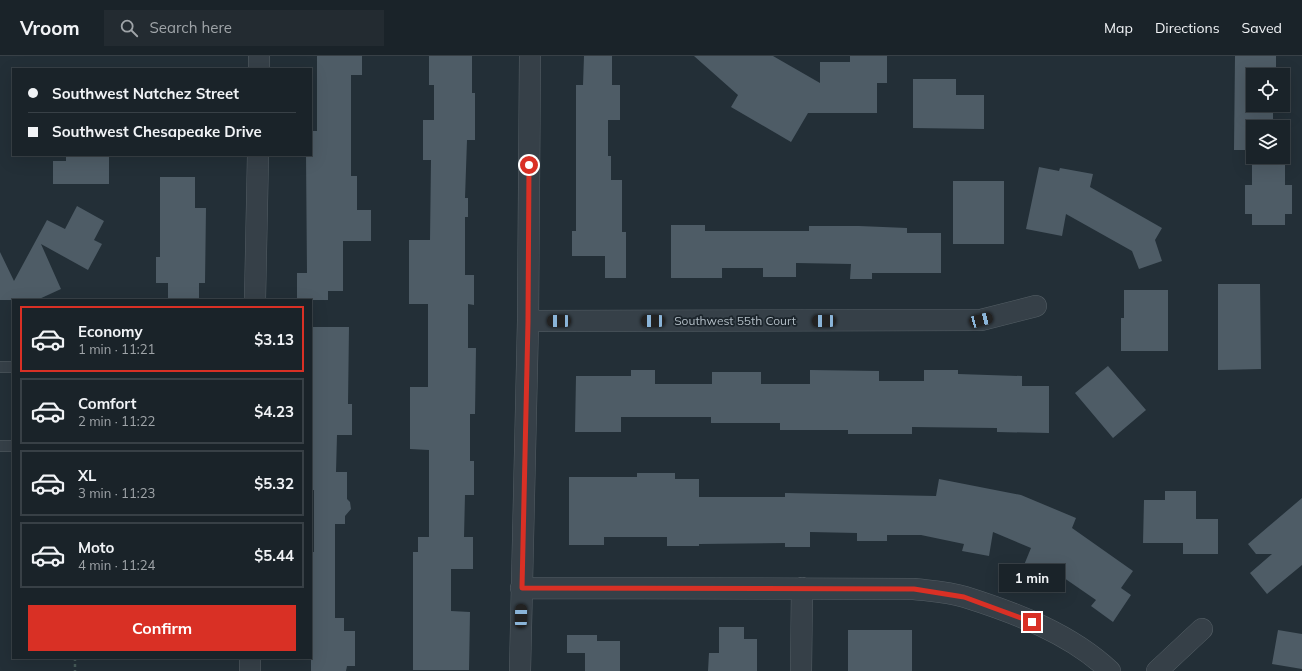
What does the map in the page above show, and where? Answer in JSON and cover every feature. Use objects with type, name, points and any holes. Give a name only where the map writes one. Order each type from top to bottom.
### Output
[{"type":"street","points":[[259,56],[259,68]]},
{"type":"street","points":[[520,671],[528,321],[530,56]]},
{"type":"street","points":[[255,299],[258,156]]},
{"type":"street","name":"Southwest 55th Court","points":[[528,321],[981,320],[1036,306]]},
{"type":"street","points":[[522,588],[914,589],[964,597],[1045,627],[1078,645],[1110,671]]},
{"type":"street","points":[[801,671],[802,588]]},
{"type":"street","points":[[1157,671],[1202,629]]},
{"type":"street","points":[[250,659],[250,671]]},
{"type":"lane","points":[[0,367],[12,367]]},
{"type":"lane","points":[[0,446],[12,446]]},
{"type":"path","points":[[75,659],[75,671]]},
{"type":"building","points":[[317,56],[362,56],[362,75],[351,75],[351,176],[357,176],[357,210],[371,210],[371,241],[343,241],[343,291],[328,291],[328,300],[297,299],[297,273],[307,273],[306,156],[312,156],[312,131],[317,131]]},
{"type":"building","points":[[429,56],[472,56],[472,93],[475,93],[475,140],[467,140],[465,198],[468,198],[468,217],[465,217],[465,275],[474,275],[474,305],[468,304],[468,348],[476,348],[475,414],[470,414],[470,461],[474,461],[474,495],[465,495],[464,537],[473,537],[473,569],[451,569],[451,611],[470,612],[469,670],[413,670],[413,552],[418,552],[418,537],[429,537],[429,450],[410,449],[410,387],[428,387],[428,304],[409,304],[409,240],[430,240],[431,160],[423,160],[423,120],[434,120],[434,85],[429,85]]},
{"type":"building","points":[[584,56],[612,56],[612,85],[620,85],[620,120],[608,120],[608,156],[611,156],[611,180],[622,180],[622,232],[626,232],[626,278],[605,278],[605,256],[572,256],[572,231],[576,231],[576,85],[583,85]]},
{"type":"building","points":[[694,56],[773,56],[820,83],[820,62],[850,62],[850,56],[887,56],[887,83],[877,83],[877,113],[808,113],[791,142],[731,107],[738,95]]},
{"type":"building","points":[[1235,56],[1276,56],[1276,68],[1246,68],[1246,112],[1273,112],[1273,120],[1246,120],[1246,150],[1234,150]]},
{"type":"building","points":[[913,79],[956,79],[956,95],[984,95],[984,129],[913,128]]},
{"type":"building","points":[[66,156],[109,156],[109,184],[53,184],[53,161],[66,161]]},
{"type":"building","points":[[1252,164],[1285,164],[1285,185],[1292,185],[1292,214],[1285,214],[1285,225],[1252,225],[1252,214],[1245,214],[1245,185],[1252,185]]},
{"type":"building","points":[[1039,167],[1059,171],[1060,168],[1093,174],[1090,187],[1162,228],[1155,240],[1162,261],[1139,269],[1132,251],[1066,214],[1062,236],[1026,229]]},
{"type":"building","points":[[160,177],[195,177],[195,208],[206,208],[205,283],[199,283],[199,299],[168,299],[168,283],[156,283],[156,257],[160,257]]},
{"type":"building","points":[[953,181],[1004,181],[1004,244],[953,244]]},
{"type":"building","points":[[77,206],[104,221],[94,240],[102,244],[88,270],[41,244],[61,289],[39,299],[0,300],[0,252],[14,281],[47,220],[65,229]]},
{"type":"building","points":[[671,225],[705,225],[705,231],[809,231],[809,226],[859,226],[907,228],[907,233],[941,233],[941,273],[872,273],[872,279],[850,279],[851,264],[796,263],[796,277],[763,277],[763,268],[722,268],[722,278],[671,278]]},
{"type":"building","points":[[1218,284],[1260,284],[1261,369],[1218,370]]},
{"type":"building","points":[[1124,290],[1168,290],[1168,351],[1121,351],[1121,318],[1124,318]]},
{"type":"building","points":[[312,327],[349,327],[348,404],[352,404],[352,435],[337,435],[336,472],[347,472],[347,499],[350,502],[351,509],[345,516],[345,524],[335,524],[335,618],[344,618],[344,631],[355,631],[355,666],[347,666],[346,671],[311,671],[314,490],[312,490]]},
{"type":"building","points":[[1108,366],[1146,410],[1113,438],[1075,393]]},
{"type":"building","points":[[631,370],[655,370],[655,384],[712,384],[712,372],[761,372],[761,384],[810,384],[810,370],[879,371],[879,381],[924,381],[924,370],[958,370],[958,374],[1022,376],[1022,386],[1049,386],[1049,433],[997,432],[997,428],[912,427],[912,434],[848,434],[848,430],[780,430],[780,423],[711,423],[711,417],[621,417],[621,432],[575,432],[576,376],[631,376]]},
{"type":"building","points":[[637,473],[675,473],[675,479],[699,479],[699,497],[785,497],[785,493],[936,496],[939,479],[1021,495],[1076,518],[1072,528],[1133,571],[1121,588],[1131,595],[1113,622],[1091,606],[1096,600],[1054,571],[1050,581],[1022,570],[1031,548],[993,532],[989,556],[962,551],[964,544],[921,535],[887,535],[887,541],[857,541],[857,533],[810,532],[810,547],[785,547],[785,543],[667,546],[667,537],[604,537],[604,545],[569,545],[569,477],[637,477]]},
{"type":"building","points":[[1165,491],[1196,491],[1196,519],[1218,519],[1218,554],[1183,554],[1183,543],[1143,543],[1144,500],[1165,500]]},
{"type":"building","points":[[1302,498],[1302,565],[1267,594],[1250,573],[1272,554],[1256,554],[1248,544]]},
{"type":"building","points":[[719,627],[744,627],[744,639],[757,639],[757,671],[708,671],[709,653],[719,653]]},
{"type":"building","points":[[848,630],[912,630],[912,671],[848,671]]},
{"type":"building","points":[[1278,630],[1302,634],[1302,669],[1272,664]]},
{"type":"building","points":[[567,635],[597,635],[597,641],[620,641],[620,671],[585,671],[585,653],[567,653]]},
{"type":"route","points":[[529,165],[528,321],[522,588],[914,589],[964,597],[1032,622]]}]
